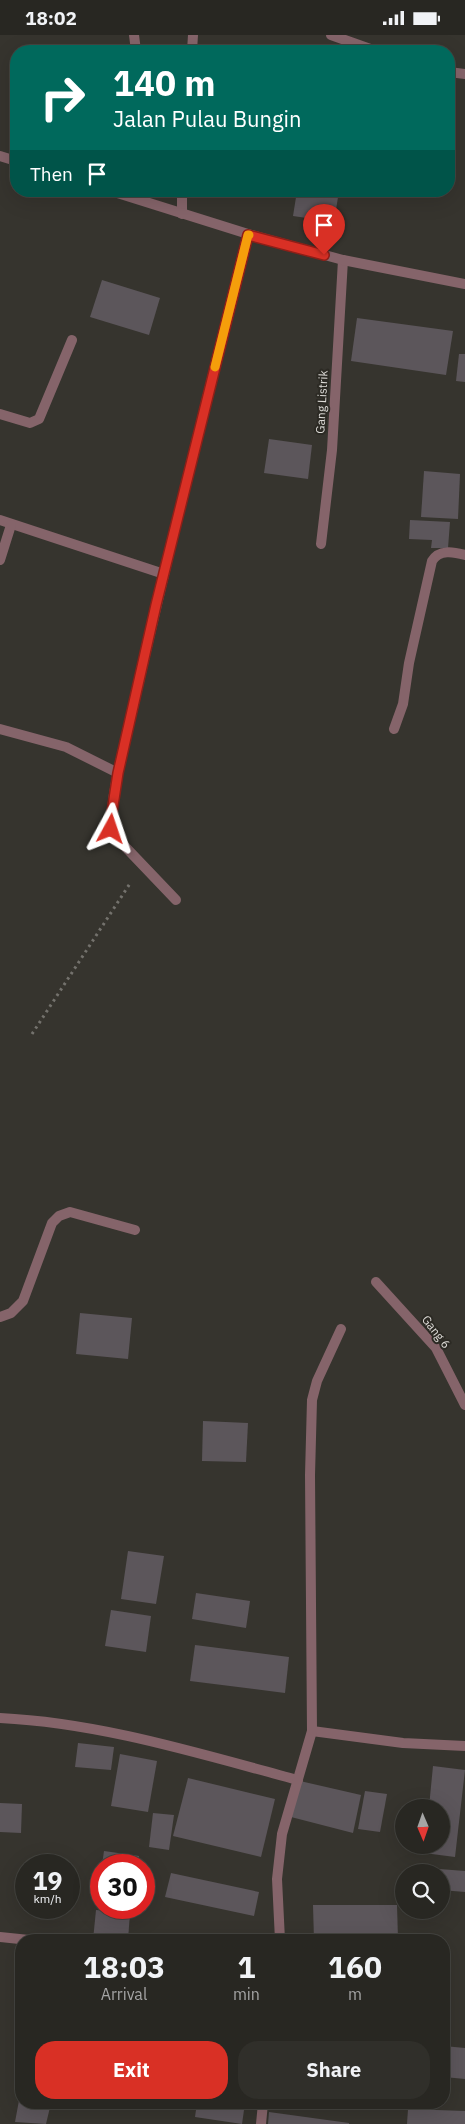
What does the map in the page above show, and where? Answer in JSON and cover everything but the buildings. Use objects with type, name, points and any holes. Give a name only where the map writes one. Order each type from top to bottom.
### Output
[{"type":"street","points":[[331,35],[359,45]]},
{"type":"street","points":[[130,197],[248,235],[343,260],[465,284]]},
{"type":"street","points":[[182,197],[182,214]]},
{"type":"street","points":[[176,900],[113,834],[110,825],[118,773],[164,574],[248,235]]},
{"type":"street","name":"Gang Listrik","points":[[320,544],[332,450],[343,260]]},
{"type":"street","points":[[0,414],[30,423],[39,419],[72,340]]},
{"type":"street","points":[[0,520],[164,574]]},
{"type":"street","points":[[0,560],[11,525]]},
{"type":"street","points":[[394,729],[403,704],[409,663],[432,561],[434,557],[442,553],[453,552],[465,555]]},
{"type":"street","points":[[0,729],[66,747],[118,773]]},
{"type":"street","points":[[0,1317],[11,1313],[23,1301],[52,1223],[59,1215],[70,1212],[135,1230]]},
{"type":"street","name":"Gang 6","points":[[376,1282],[436,1348],[465,1405]]},
{"type":"street","points":[[280,1934],[277,1879],[282,1834],[312,1731],[310,1475],[312,1400],[317,1381],[341,1329]]},
{"type":"street","points":[[0,1718],[44,1720],[96,1729],[155,1742],[298,1780]]},
{"type":"street","points":[[312,1731],[403,1743],[465,1745]]},
{"type":"street","points":[[0,1937],[15,1939]]},
{"type":"street","points":[[261,2124],[262,2109]]},
{"type":"path","points":[[32,1034],[142,865]]},
{"type":"slow traffic","points":[[215,367],[249,235]]},
{"type":"route","points":[[111,829],[118,773],[149,637],[248,235],[324,255]]}]
